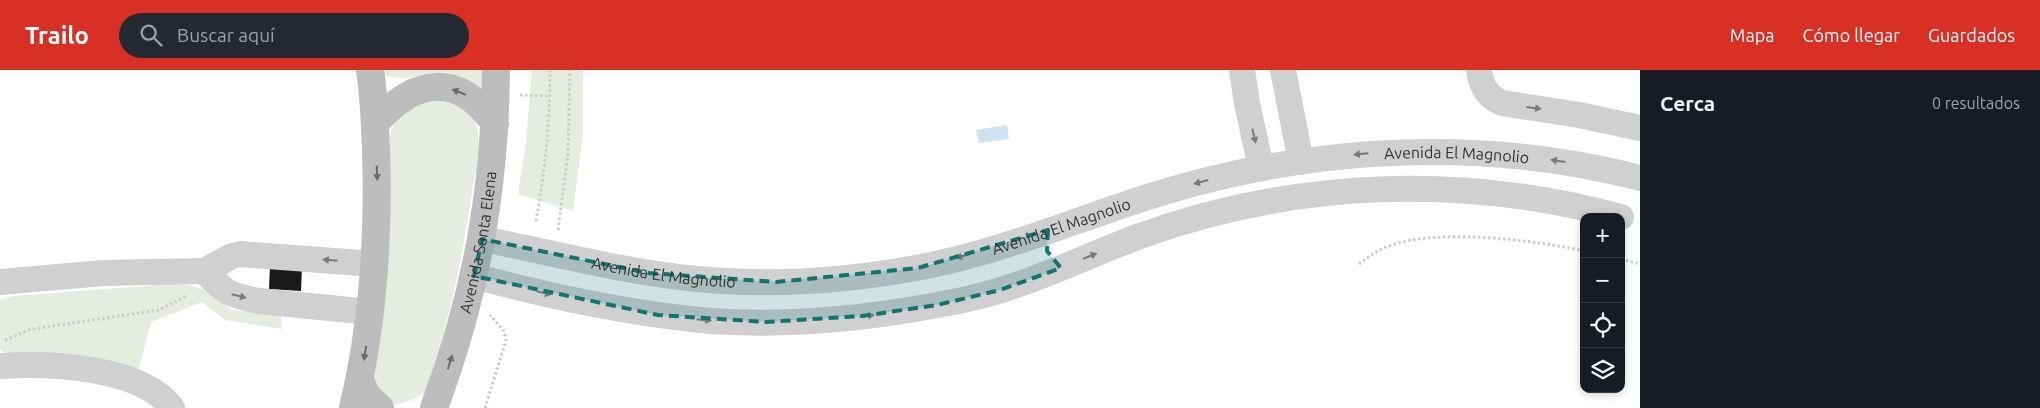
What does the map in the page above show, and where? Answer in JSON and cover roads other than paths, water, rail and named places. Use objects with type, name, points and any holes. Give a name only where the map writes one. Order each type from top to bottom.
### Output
[{"type":"street","points":[[353,408],[360,381],[370,312],[374,264],[377,180],[375,124],[370,70]]},
{"type":"street","name":"Avenida Santa Elena","points":[[434,408],[458,338],[482,239],[491,182],[496,70]]},
{"type":"street","points":[[1242,70],[1250,121],[1261,168]]},
{"type":"street","points":[[1282,70],[1301,162]]},
{"type":"street","points":[[1479,70],[1483,88],[1494,100],[1502,103],[1579,114],[1640,128]]},
{"type":"street","points":[[375,124],[386,111],[417,90],[443,88],[454,90],[472,98],[495,124]]},
{"type":"street","name":"Avenida El Magnolio","points":[[482,239],[598,265],[690,278],[776,282],[858,276],[918,268],[1014,242],[1156,194],[1210,179],[1261,168],[1375,153],[1455,152],[1531,157],[1597,168],[1640,178]]},
{"type":"street","points":[[1589,208],[1599,192],[1600,182],[1597,168]]},
{"type":"street","name":"Avenida El Magnolio","points":[[474,276],[573,300],[658,315],[713,321],[766,322],[818,320],[907,310],[967,299],[1025,282],[1139,237],[1187,221],[1235,208],[1288,198],[1341,191],[1434,188],[1522,196],[1607,213]]},
{"type":"street","name":"Avenida El Magnolio","points":[[1625,218],[1640,222]]},
{"type":"street","points":[[1048,230],[1047,251],[1055,264],[1061,268]]},
{"type":"street","points":[[1014,242],[1028,259],[1029,266],[1025,282]]},
{"type":"street","points":[[0,282],[103,273],[204,272],[232,256],[240,254],[374,264]]},
{"type":"street","points":[[204,272],[224,290],[241,297],[370,312]]},
{"type":"street","points":[[0,366],[66,367],[115,376],[137,382],[153,390],[166,400],[172,408]]},
{"type":"street","points":[[360,381],[367,396],[380,408]]},
{"type":"water","points":[[1007,125],[1009,139],[979,143],[976,130]]}]
